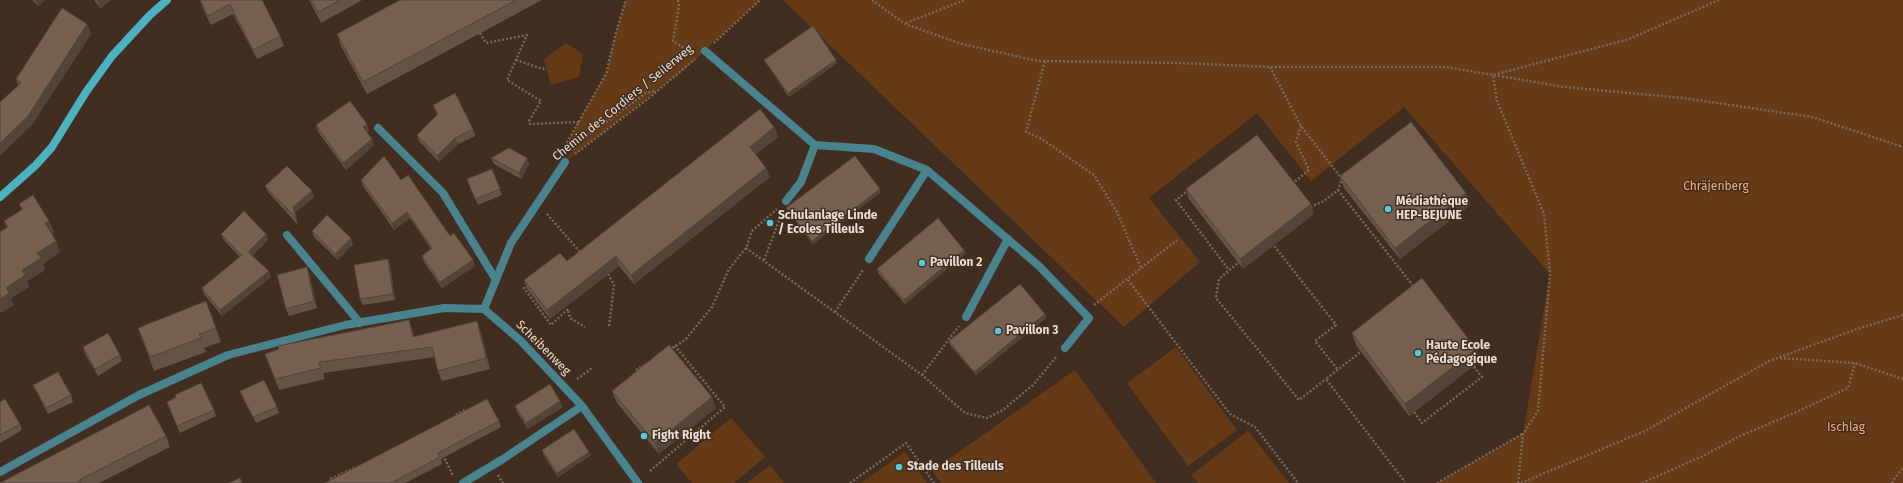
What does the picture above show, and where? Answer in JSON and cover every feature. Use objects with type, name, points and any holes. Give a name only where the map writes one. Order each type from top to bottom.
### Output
[{"type":"main road","points":[[0,197],[36,165],[52,147],[82,97],[112,56],[166,0]]},
{"type":"street","points":[[705,51],[815,145],[874,149],[927,170],[1039,266],[1089,318],[1065,348]]},
{"type":"street","points":[[378,128],[443,194],[496,280]]},
{"type":"street","points":[[786,201],[802,182],[815,145]]},
{"type":"street","name":"Chemin des Cordiers / Seilerweg","points":[[484,309],[511,243],[565,162]]},
{"type":"street","points":[[869,259],[927,170]]},
{"type":"street","points":[[287,234],[360,323]]},
{"type":"street","points":[[966,317],[1008,239]]},
{"type":"street","points":[[0,472],[139,395],[228,355],[345,325],[444,308],[484,309]]},
{"type":"street","name":"Scheibenweg","points":[[484,309],[521,341],[582,406],[638,483]]},
{"type":"street","points":[[463,483],[503,459],[582,406]]},
{"type":"path","points":[[626,0],[606,74],[565,146],[580,141],[646,93],[657,91]]},
{"type":"path","name":"Chemin des Cordiers / Seilerweg","points":[[565,162],[698,58],[673,41],[678,0]]},
{"type":"path","name":"Chemin des Cordiers / Seilerweg","points":[[705,51],[760,0]]},
{"type":"path","points":[[872,0],[905,24],[962,44],[1038,61],[1270,66],[1446,66],[1565,87],[1683,98],[1812,117],[1903,147]]},
{"type":"path","points":[[905,24],[965,0]]},
{"type":"path","points":[[1493,75],[1629,39],[1719,0]]},
{"type":"path","points":[[480,33],[486,43],[527,35],[507,80],[542,101],[528,121],[530,124],[580,122]]},
{"type":"path","points":[[516,60],[543,69],[546,66]]},
{"type":"path","points":[[1045,61],[1026,132],[1040,138],[1094,175],[1117,212],[1141,268]]},
{"type":"path","points":[[1270,66],[1301,126],[1342,179],[1338,190],[1324,201],[1303,210]]},
{"type":"path","points":[[1437,483],[1523,434],[1538,411],[1550,274],[1544,214],[1497,102],[1493,75]]},
{"type":"path","points":[[1286,188],[1308,170],[1296,142],[1301,126]]},
{"type":"path","points":[[565,162],[580,141]]},
{"type":"path","points":[[1195,185],[1176,200],[1229,270]]},
{"type":"path","points":[[1338,190],[1418,292]]},
{"type":"path","points":[[662,354],[685,340],[712,308],[729,270],[746,248],[752,230],[786,201]]},
{"type":"path","points":[[764,261],[786,201]]},
{"type":"path","points":[[537,203],[581,253]]},
{"type":"path","points":[[1268,238],[1336,325],[1315,341],[1338,370]]},
{"type":"path","points":[[1083,312],[1128,280],[1177,240]]},
{"type":"path","points":[[746,248],[922,375],[966,413],[987,418],[1002,410],[1033,385],[1065,348]]},
{"type":"path","points":[[1246,256],[1219,279],[1216,298],[1299,400],[1367,347]]},
{"type":"path","points":[[608,274],[614,285],[609,327]]},
{"type":"path","points":[[1128,280],[1230,414],[1255,427],[1298,483]]},
{"type":"path","points":[[835,312],[855,282]]},
{"type":"path","points":[[530,284],[524,288],[551,325],[568,309],[570,318],[585,327]]},
{"type":"path","points":[[1523,434],[1520,483],[1645,431],[1768,360],[1778,358],[1857,329],[1903,315]]},
{"type":"path","points":[[922,375],[943,345],[966,317]]},
{"type":"path","points":[[650,471],[725,407],[675,346]]},
{"type":"path","points":[[1408,404],[1422,423],[1482,377],[1468,358]]},
{"type":"path","points":[[1778,358],[1855,363],[1903,379]]},
{"type":"path","points":[[636,370],[649,362]]},
{"type":"path","points":[[1642,483],[1704,456],[1740,436],[1848,388],[1855,363]]},
{"type":"path","points":[[577,379],[592,368]]},
{"type":"path","points":[[1326,379],[1405,482]]},
{"type":"path","points":[[454,416],[465,410]]},
{"type":"path","points":[[850,483],[906,443],[934,483]]},
{"type":"path","points":[[440,449],[456,483]]},
{"type":"path","points":[[332,483],[331,479],[356,467]]},
{"type":"path","points":[[1892,483],[1894,478],[1903,468]]},
{"type":"green space","points":[[626,0],[760,0],[686,68],[565,162],[579,141],[565,146],[606,74]]},
{"type":"green space","name":"Chräjenberg","points":[[783,0],[1903,0],[1903,483],[1437,483],[1523,434],[1550,274],[1404,107],[1311,181],[1257,113],[1149,198],[1200,262],[1124,327]]},
{"type":"green space","points":[[566,43],[583,54],[579,77],[554,84],[550,83],[544,59]]},
{"type":"green space","points":[[1176,347],[1237,430],[1188,466],[1127,383]]},
{"type":"green space","points":[[1075,370],[1156,483],[941,483],[932,471]]},
{"type":"green space","points":[[731,418],[765,457],[734,483],[692,483],[676,464]]},
{"type":"green space","points":[[1248,431],[1289,483],[1198,483],[1191,475]]},
{"type":"green space","name":"Stade des Tilleuls","points":[[905,452],[927,483],[861,483]]},
{"type":"green space","points":[[770,465],[784,483],[747,483]]},
{"type":"building","points":[[200,0],[262,0],[280,36],[253,50],[230,4],[208,16]]},
{"type":"building","points":[[311,0],[340,0],[318,12]]},
{"type":"building","points":[[400,0],[516,0],[363,82],[337,34]]},
{"type":"building","points":[[62,8],[87,24],[28,116],[0,143],[0,102],[21,83],[16,79]]},
{"type":"building","points":[[813,26],[836,60],[788,93],[764,60]]},
{"type":"building","points":[[455,93],[473,129],[455,138],[437,156],[417,135],[438,114],[433,105]]},
{"type":"building","points":[[350,101],[367,124],[363,127],[372,139],[343,163],[316,125]]},
{"type":"building","points":[[760,109],[774,127],[750,147],[766,168],[631,275],[616,256],[547,310],[524,280],[560,253],[567,261]]},
{"type":"building","points":[[1411,122],[1466,193],[1395,248],[1340,176]]},
{"type":"building","points":[[1257,135],[1311,204],[1240,259],[1186,189]]},
{"type":"building","points":[[509,148],[527,158],[519,173],[491,158]]},
{"type":"building","points":[[384,156],[401,180],[408,175],[450,236],[454,233],[473,260],[440,282],[422,256],[432,248],[407,212],[392,223],[361,180]]},
{"type":"building","points":[[855,156],[880,189],[812,241],[786,208]]},
{"type":"building","points":[[287,166],[312,191],[293,207],[296,218],[265,186]]},
{"type":"building","points":[[492,169],[500,189],[475,199],[467,179]]},
{"type":"building","points":[[33,195],[49,221],[45,223],[56,241],[37,253],[41,258],[22,270],[25,275],[6,288],[9,293],[0,299],[0,232],[8,227],[4,221],[23,209],[19,204]]},
{"type":"building","points":[[244,211],[266,234],[248,252],[269,271],[220,310],[202,288],[242,255],[221,234]]},
{"type":"building","points":[[327,215],[351,238],[335,254],[312,231]]},
{"type":"building","name":"Pavillon 2","points":[[938,218],[964,250],[904,300],[877,269]]},
{"type":"building","points":[[388,259],[393,294],[360,299],[354,265]]},
{"type":"building","points":[[307,267],[314,301],[286,309],[277,275]]},
{"type":"building","name":"Haute Ecole Pédagogique","points":[[1422,278],[1476,349],[1405,404],[1352,333]]},
{"type":"building","name":"Pavillon 3","points":[[1020,284],[1045,314],[974,372],[949,341]]},
{"type":"building","points":[[206,301],[216,328],[199,334],[201,338],[150,357],[138,328]]},
{"type":"building","points":[[409,320],[413,337],[477,321],[486,358],[438,371],[432,347],[319,362],[321,368],[275,379],[265,354],[279,349],[278,346]]},
{"type":"building","points":[[108,333],[120,355],[95,369],[83,347]]},
{"type":"building","points":[[669,345],[712,397],[655,443],[612,391]]},
{"type":"building","points":[[58,372],[71,395],[46,408],[33,385]]},
{"type":"building","points":[[264,380],[277,407],[253,417],[240,391]]},
{"type":"building","points":[[201,383],[214,410],[177,426],[167,402],[176,397],[175,395]]},
{"type":"building","points":[[550,384],[560,401],[526,423],[515,406]]},
{"type":"building","points":[[5,399],[20,424],[0,435],[0,402]]},
{"type":"building","points":[[487,399],[499,421],[438,453],[440,457],[391,483],[325,483]]},
{"type":"building","points":[[149,405],[166,436],[79,480],[81,483],[0,483]]},
{"type":"building","points":[[574,429],[589,452],[557,473],[542,450]]},
{"type":"building","points":[[240,478],[242,483],[229,483]]},
{"type":"place","name":"Médiathèque HEP-BEJUNE","points":[[1388,209]]},
{"type":"place","name":"Schulanlage Linde / Ecoles Tilleuls","points":[[770,223]]},
{"type":"place","name":"Pavillon 2","points":[[922,263]]},
{"type":"place","name":"Pavillon 3","points":[[998,331]]},
{"type":"place","name":"Haute Ecole Pédagogique","points":[[1418,353]]},
{"type":"place","name":"Fight Right","points":[[644,436]]},
{"type":"place","name":"Stade des Tilleuls","points":[[899,467]]},
{"type":"park label","name":"Ischlag","points":[[1846,428]]}]
